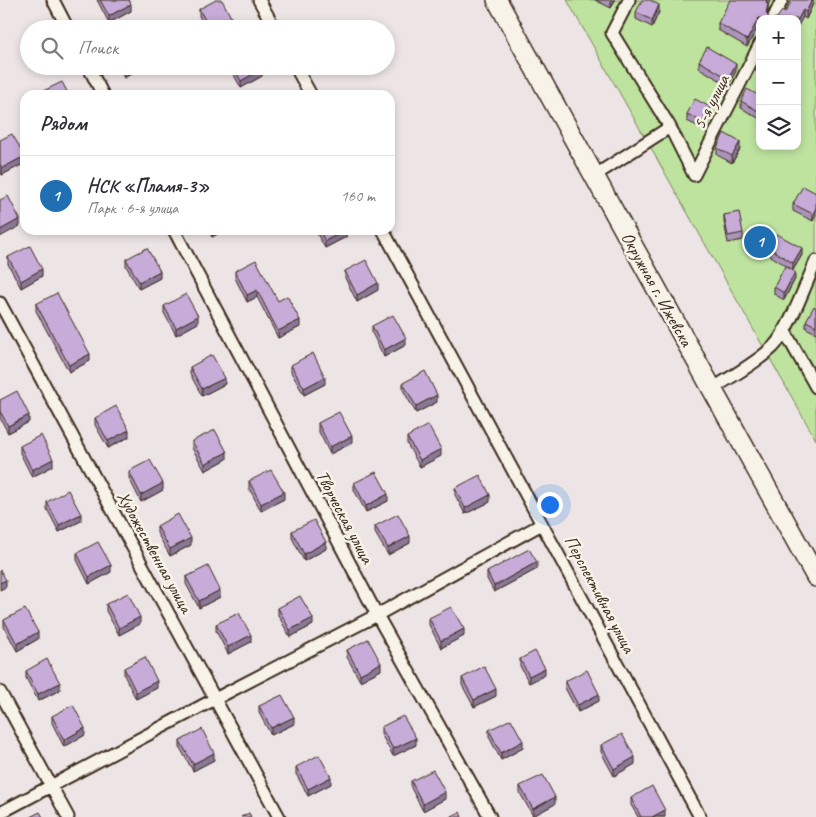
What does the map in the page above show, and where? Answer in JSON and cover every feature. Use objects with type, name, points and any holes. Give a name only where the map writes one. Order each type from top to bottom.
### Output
[{"type":"main road","name":"Окружная г. Ижевска","points":[[497,0],[816,577]]},
{"type":"street","points":[[53,0],[63,20]]},
{"type":"street","points":[[260,0],[270,20]]},
{"type":"street","points":[[594,176],[670,127],[612,33],[628,0]]},
{"type":"street","points":[[774,15],[782,0]]},
{"type":"street","name":"5-я улица","points":[[670,127],[694,175],[756,52]]},
{"type":"street","points":[[93,75],[100,90]]},
{"type":"street","points":[[300,75],[308,90]]},
{"type":"street","name":"Творческая улица","points":[[177,235],[377,615],[490,817]]},
{"type":"street","name":"Перспективная улица","points":[[386,235],[700,817]]},
{"type":"street","points":[[712,389],[751,364],[774,346],[784,330],[816,261]]},
{"type":"street","name":"Художественная улица","points":[[0,304],[279,817]]},
{"type":"street","points":[[784,330],[816,387]]},
{"type":"street","points":[[0,813],[377,615],[542,524]]},
{"type":"street","points":[[0,692],[68,817]]},
{"type":"green space","points":[[567,0],[816,0],[816,440]]},
{"type":"building","points":[[100,0],[129,0],[131,4],[109,16]]},
{"type":"building","points":[[216,0],[222,0],[232,20],[205,20],[199,9]]},
{"type":"building","points":[[642,0],[650,0],[659,5],[652,20],[636,12]]},
{"type":"building","points":[[730,0],[767,0],[767,15],[756,15],[756,24],[747,40],[718,23]]},
{"type":"building","points":[[792,0],[812,0],[806,12],[803,10],[800,15],[779,15],[782,11],[785,13]]},
{"type":"building","points":[[707,47],[736,64],[728,78],[699,61]]},
{"type":"building","points":[[238,75],[252,75],[241,81]]},
{"type":"building","points":[[62,82],[66,90],[45,90]]},
{"type":"building","points":[[747,89],[756,94],[756,110],[741,101]]},
{"type":"building","points":[[695,99],[710,107],[703,122],[687,114]]},
{"type":"building","points":[[724,133],[740,142],[732,156],[717,148]]},
{"type":"building","points":[[12,134],[20,148],[20,159],[2,168],[0,164],[0,140]]},
{"type":"building","points":[[803,186],[816,193],[816,208],[813,214],[793,204]]},
{"type":"building","points":[[8,196],[20,219],[0,230],[0,200]]},
{"type":"building","points":[[739,212],[743,233],[728,236],[724,215]]},
{"type":"building","points":[[777,234],[802,248],[793,263],[769,248]]},
{"type":"building","points":[[322,235],[336,235],[325,241]]},
{"type":"building","points":[[30,246],[42,269],[21,281],[8,257]]},
{"type":"building","points":[[147,248],[160,271],[139,282],[126,259]]},
{"type":"building","points":[[256,260],[278,301],[287,296],[300,320],[278,331],[257,290],[247,295],[235,271]]},
{"type":"building","points":[[366,260],[378,283],[357,295],[345,271]]},
{"type":"building","points":[[785,266],[795,272],[784,293],[774,287]]},
{"type":"building","points":[[57,293],[90,354],[69,365],[36,304]]},
{"type":"building","points":[[186,294],[198,316],[176,328],[164,306]]},
{"type":"building","points":[[814,306],[816,308],[816,326],[806,321]]},
{"type":"building","points":[[393,315],[406,338],[384,350],[372,326]]},
{"type":"building","points":[[313,353],[325,377],[304,388],[291,365]]},
{"type":"building","points":[[212,355],[225,378],[202,389],[190,367]]},
{"type":"building","points":[[425,371],[437,395],[416,406],[403,383]]},
{"type":"building","points":[[17,391],[29,415],[8,426],[0,411],[0,400]]},
{"type":"building","points":[[116,406],[129,430],[108,441],[95,418]]},
{"type":"building","points":[[339,412],[352,436],[330,447],[318,423]]},
{"type":"building","points":[[428,425],[441,449],[420,460],[407,437]]},
{"type":"building","points":[[215,430],[227,452],[205,464],[192,441]]},
{"type":"building","points":[[41,435],[53,459],[32,470],[20,446]]},
{"type":"building","points":[[150,460],[163,483],[141,495],[129,471]]},
{"type":"building","points":[[271,470],[284,492],[261,504],[249,481]]},
{"type":"building","points":[[376,472],[388,494],[366,506],[354,483]]},
{"type":"building","points":[[480,475],[490,495],[465,508],[455,488]]},
{"type":"building","points":[[68,490],[81,514],[59,525],[47,502]]},
{"type":"building","points":[[178,514],[191,538],[170,549],[157,526]]},
{"type":"building","points":[[398,514],[410,536],[388,548],[375,526]]},
{"type":"building","points":[[314,520],[326,542],[304,554],[292,531]]},
{"type":"building","points":[[98,542],[111,565],[89,577],[77,553]]},
{"type":"building","points":[[529,549],[537,562],[494,586],[487,572]]},
{"type":"building","points":[[208,566],[220,590],[199,601],[186,577]]},
{"type":"building","points":[[0,570],[6,580],[0,583]]},
{"type":"building","points":[[128,593],[140,617],[119,628],[106,604]]},
{"type":"building","points":[[300,596],[313,618],[290,630],[278,608]]},
{"type":"building","points":[[451,607],[464,629],[441,641],[429,618]]},
{"type":"building","points":[[25,609],[38,632],[17,644],[4,620]]},
{"type":"building","points":[[239,613],[251,635],[228,647],[216,624]]},
{"type":"building","points":[[368,639],[381,663],[360,674],[347,650]]},
{"type":"building","points":[[535,651],[545,668],[529,676],[520,659]]},
{"type":"building","points":[[145,657],[157,681],[136,692],[124,668]]},
{"type":"building","points":[[47,659],[60,683],[38,694],[26,671]]},
{"type":"building","points":[[484,666],[496,689],[474,700],[462,678]]},
{"type":"building","points":[[587,670],[599,694],[578,705],[565,681]]},
{"type":"building","points":[[282,695],[294,717],[271,728],[259,706]]},
{"type":"building","points":[[73,705],[85,728],[64,740],[52,716]]},
{"type":"building","points":[[403,716],[416,738],[393,749],[381,727]]},
{"type":"building","points":[[511,719],[523,741],[501,753],[489,730]]},
{"type":"building","points":[[202,729],[214,753],[193,764],[180,741]]},
{"type":"building","points":[[622,734],[635,757],[614,769],[601,745]]},
{"type":"building","points":[[319,755],[331,777],[308,789],[296,767]]},
{"type":"building","points":[[433,770],[445,792],[423,804],[411,781]]},
{"type":"building","points":[[543,775],[555,797],[533,809],[520,786]]},
{"type":"building","points":[[652,786],[665,810],[652,817],[641,817],[631,798]]},
{"type":"building","points":[[40,812],[43,817],[30,817]]},
{"type":"building","points":[[460,812],[462,817],[450,817]]},
{"type":"building","points":[[249,813],[251,817],[241,817]]},
{"type":"place","name":"НСК «Пламя-3»","points":[[760,242]]}]
